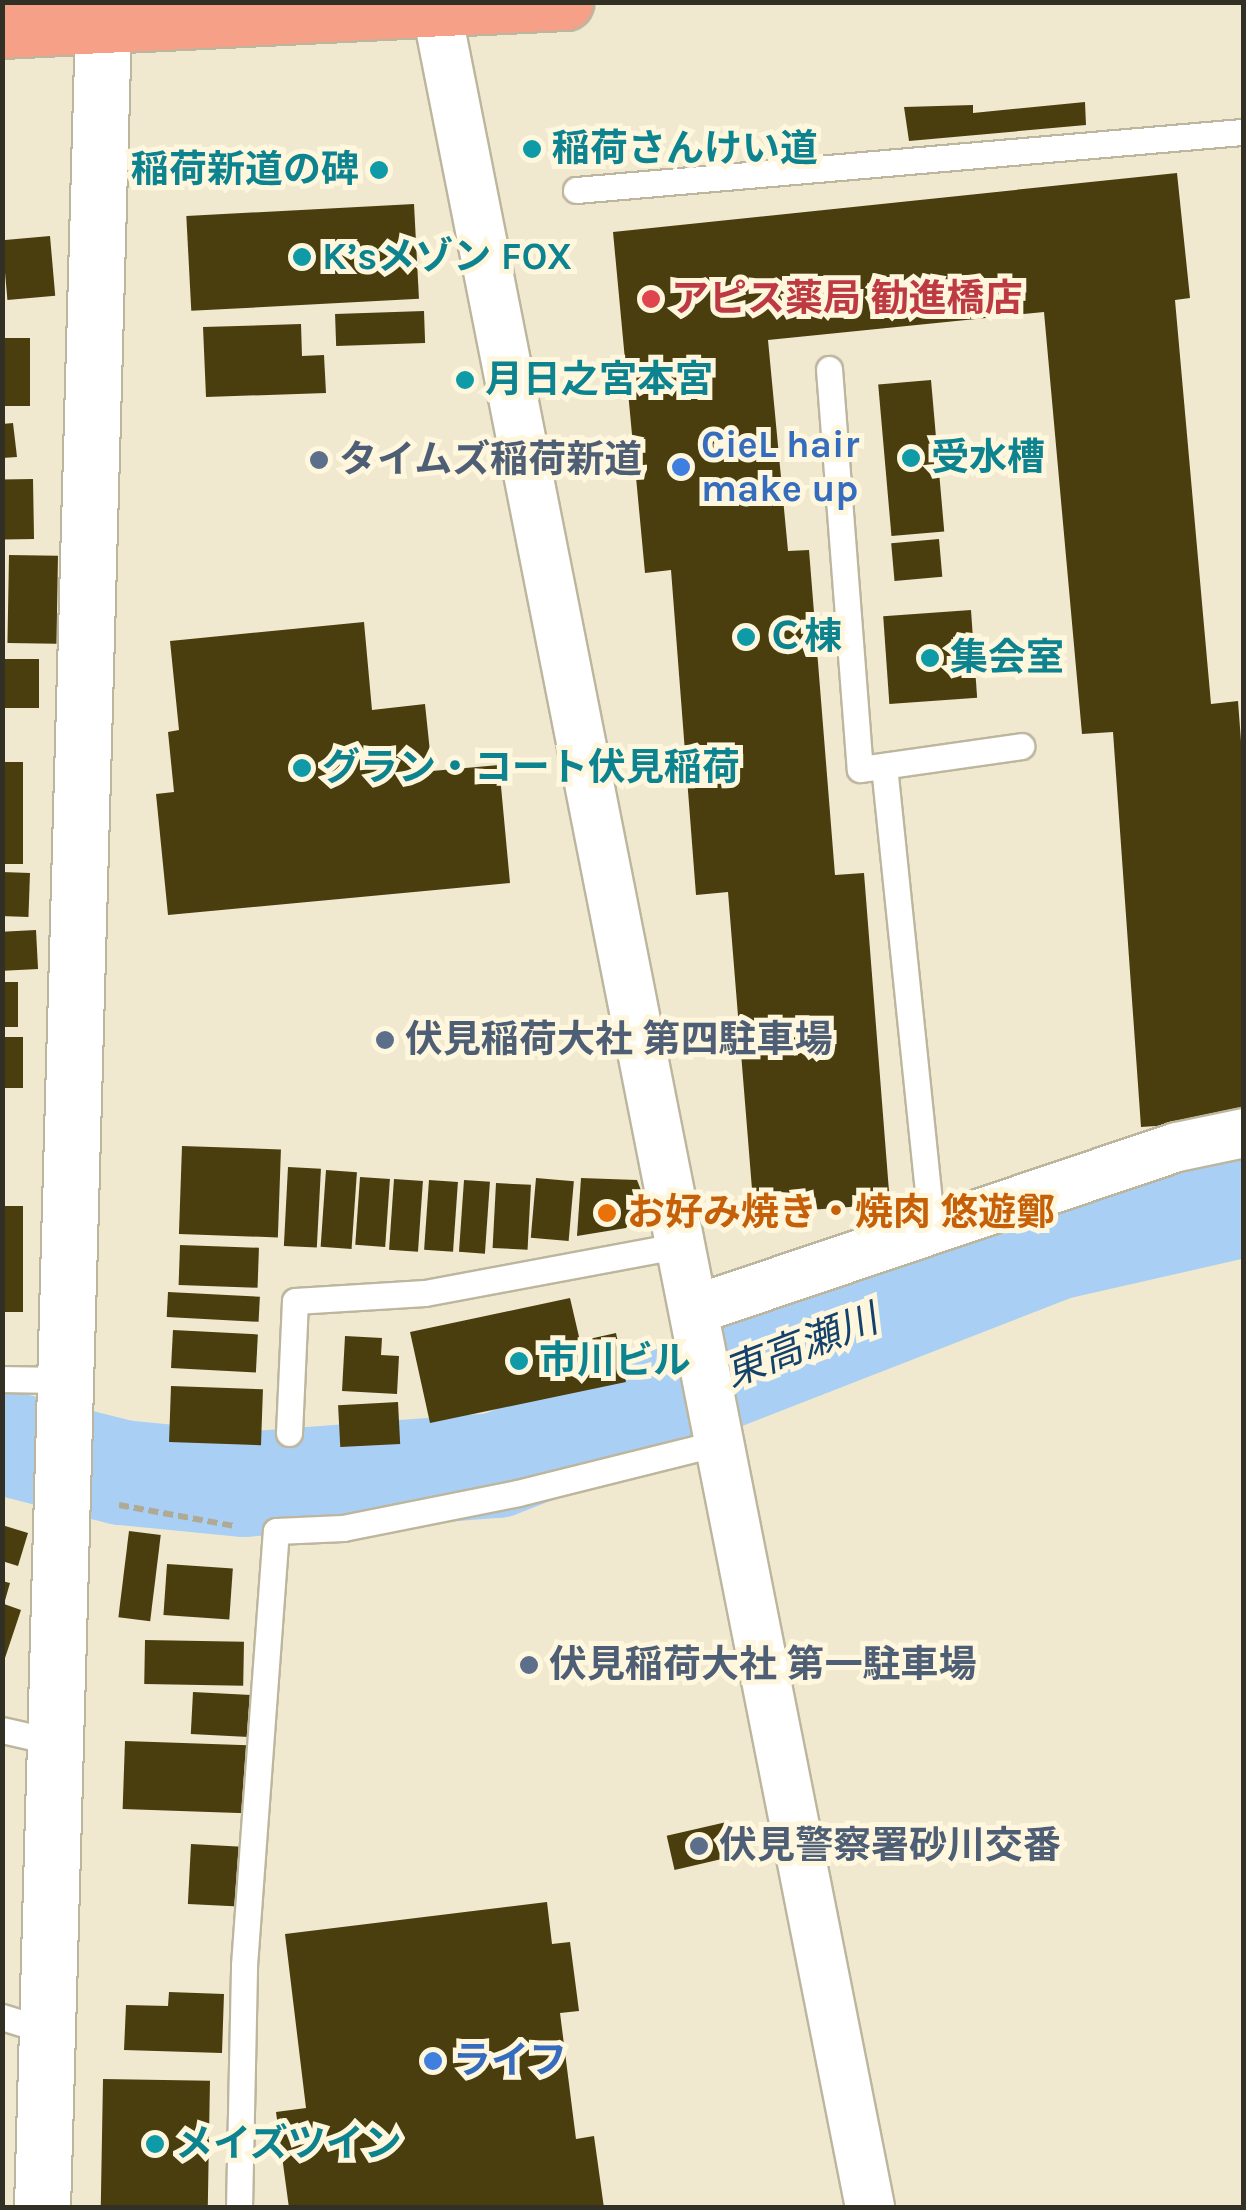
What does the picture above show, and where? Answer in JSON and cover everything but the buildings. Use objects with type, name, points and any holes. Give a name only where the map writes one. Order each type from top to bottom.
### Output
[{"type":"highway","points":[[2,30],[565,2]]},
{"type":"street","points":[[435,6],[680,1245],[699,1322],[870,2208]]},
{"type":"street","points":[[42,2208],[24,2024],[55,1742],[103,24]]},
{"type":"street","points":[[699,1322],[932,1228],[1177,1146],[1244,1132]]},
{"type":"lane","points":[[576,190],[1243,132],[1244,146]]},
{"type":"lane","points":[[829,370],[860,769],[1021,746]]},
{"type":"lane","points":[[884,766],[932,1228]]},
{"type":"lane","points":[[289,1433],[296,1301],[425,1292],[680,1245]]},
{"type":"lane","points":[[2,1380],[66,1398]]},
{"type":"lane","points":[[239,2208],[244,1965],[276,1531],[343,1528],[499,1497],[722,1442]]},
{"type":"lane","points":[[2,1730],[55,1742]]},
{"type":"path","points":[[62,1492],[276,1531]]},
{"type":"waterway","name":"東高瀬川","points":[[2,1442],[121,1472],[243,1484],[496,1465],[1055,1247],[1244,1204]]},
{"type":"place","name":"稲荷さんけい道","points":[[532,149]]},
{"type":"place","name":"稲荷新道の碑","points":[[379,170]]},
{"type":"place","name":"K’sメゾン FOX","points":[[302,257]]},
{"type":"place","name":"アピス薬局 勧進橋店","points":[[651,299]]},
{"type":"place","name":"月日之宮本宮","points":[[465,380]]},
{"type":"place","name":"受水槽","points":[[911,458]]},
{"type":"place","name":"タイムズ稲荷新道","points":[[319,460]]},
{"type":"place","name":"CieL hair make up","points":[[681,467]]},
{"type":"place","name":"Ｃ棟","points":[[746,637]]},
{"type":"place","name":"集会室","points":[[930,658]]},
{"type":"place","name":"グラン・コート伏見稲荷","points":[[302,768]]},
{"type":"place","name":"伏見稲荷大社 第四駐車場","points":[[385,1040]]},
{"type":"place","name":"お好み焼き・焼肉 悠遊鄭","points":[[607,1213]]},
{"type":"place","name":"市川ビル","points":[[519,1361]]},
{"type":"place","name":"伏見稲荷大社 第一駐車場","points":[[529,1665]]},
{"type":"place","name":"伏見警察署砂川交番","points":[[699,1846]]},
{"type":"place","name":"ライフ","points":[[433,2061]]},
{"type":"place","name":"メイズツイン","points":[[155,2144]]}]
